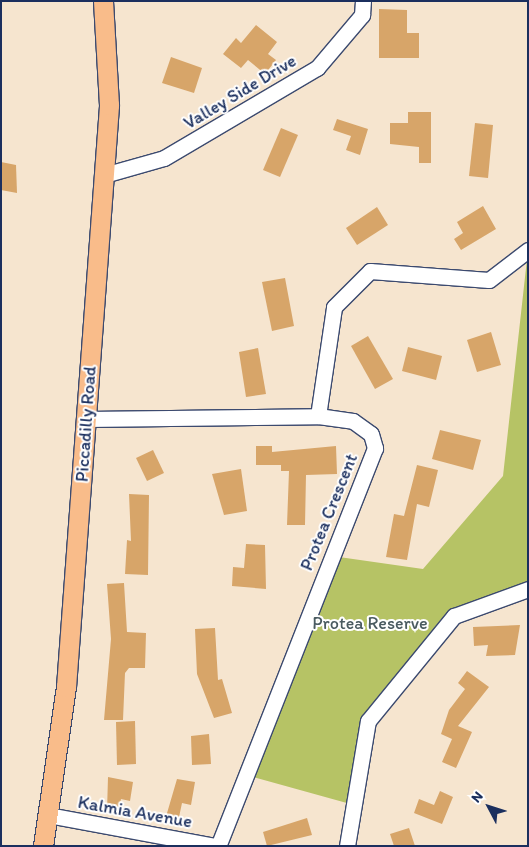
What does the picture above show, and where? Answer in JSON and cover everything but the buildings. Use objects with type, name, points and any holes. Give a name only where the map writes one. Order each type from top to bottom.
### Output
[{"type":"main road","name":"Piccadilly Road","points":[[43,846],[66,687],[109,105],[103,1]]},
{"type":"street","name":"Valley Side Drive","points":[[104,175],[164,158],[317,68],[362,15],[363,1]]},
{"type":"street","points":[[318,416],[334,307],[370,271],[489,280],[528,250]]},
{"type":"street","name":"Protea Crescent","points":[[86,418],[318,416],[353,421],[370,434],[375,448],[217,846]]},
{"type":"street","points":[[347,846],[368,721],[454,616],[528,589]]},
{"type":"street","name":"Kalmia Avenue","points":[[48,815],[217,846]]},
{"type":"green space","name":"Protea Reserve","points":[[528,250],[528,589],[454,616],[369,721],[354,805],[246,775],[332,556],[423,569],[503,476]]}]
